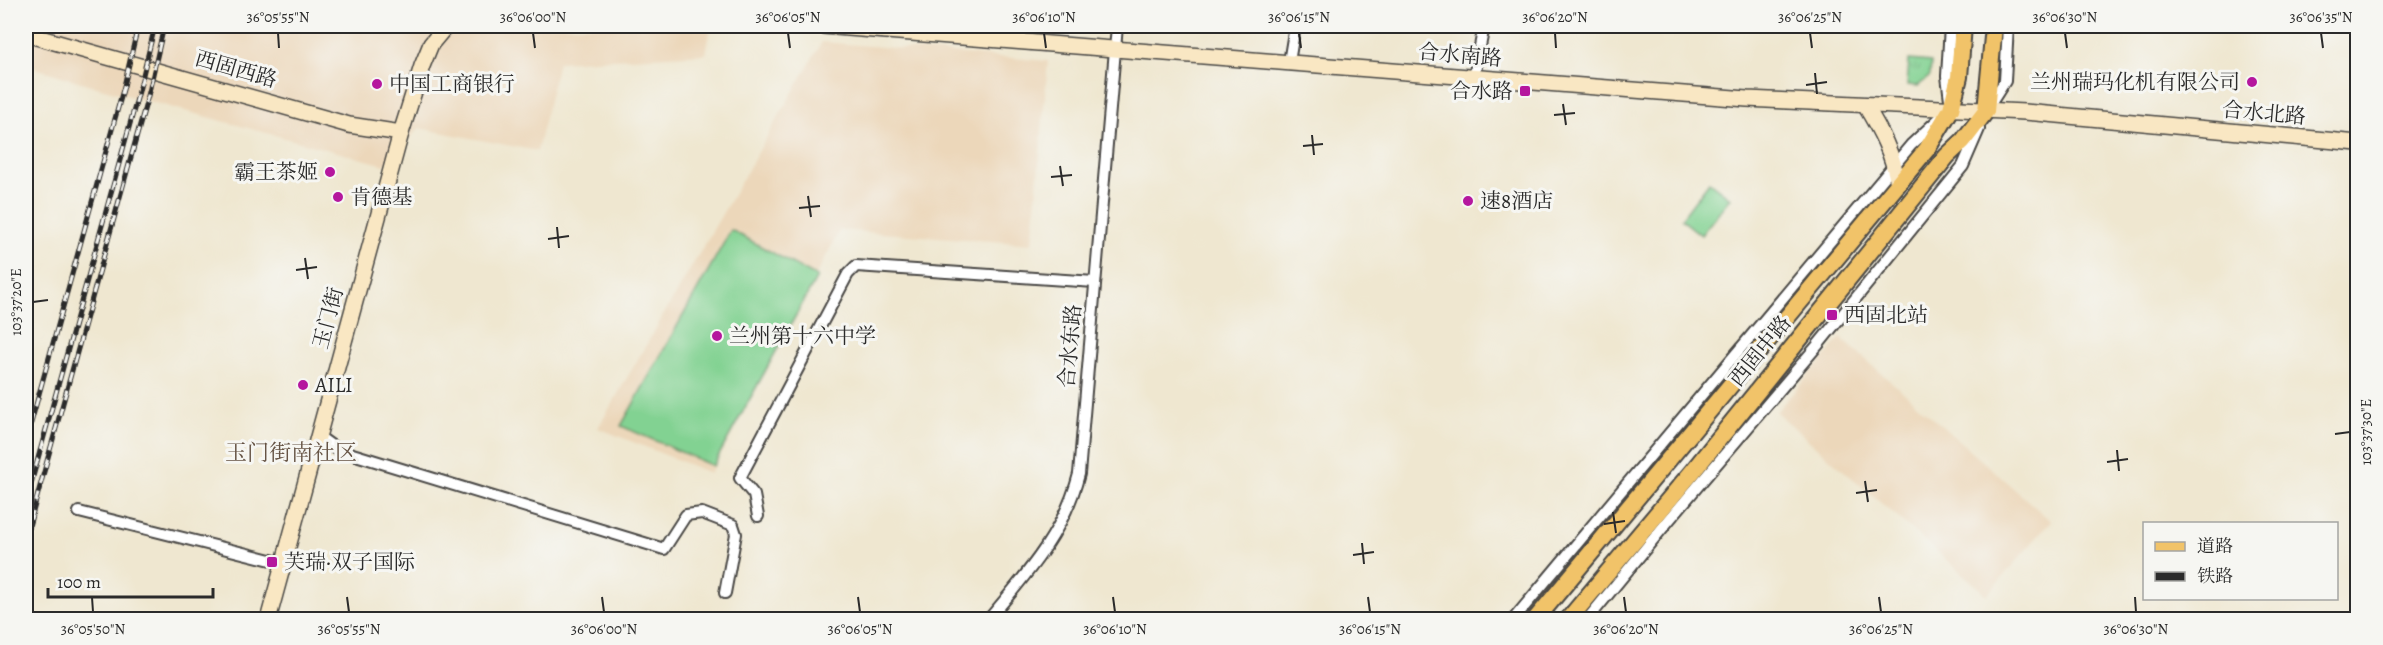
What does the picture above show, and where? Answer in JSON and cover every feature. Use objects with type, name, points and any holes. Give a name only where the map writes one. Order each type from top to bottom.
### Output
[{"type":"main road","points":[[401,133],[431,44],[446,26]]},
{"type":"main road","name":"合水南路","points":[[823,26],[907,28],[1115,48],[1748,99],[1951,109]]},
{"type":"main road","points":[[1951,109],[1959,77],[1964,26]]},
{"type":"main road","points":[[1986,111],[1994,26]]},
{"type":"main road","name":"西固西路","points":[[26,34],[349,125],[401,133]]},
{"type":"main road","points":[[1865,105],[1883,135],[1895,164],[1898,184]]},
{"type":"main road","name":"合水北路","points":[[1951,109],[2025,112],[2358,143]]},
{"type":"main road","name":"西固中路","points":[[1536,620],[1927,149],[1951,109]]},
{"type":"main road","name":"西固中路","points":[[1568,620],[1693,471],[1947,156],[1963,141],[1986,111]]},
{"type":"main road","name":"玉门街","points":[[268,620],[401,133]]},
{"type":"main road","points":[[1673,455],[1693,471]]},
{"type":"street","name":"合水东路","points":[[988,620],[1042,554],[1074,494],[1078,474],[1117,26]]},
{"type":"street","points":[[1289,62],[1295,26]]},
{"type":"street","points":[[1474,77],[1484,26]]},
{"type":"street","points":[[1513,620],[1911,145],[1951,109],[1947,76],[1950,26]]},
{"type":"street","points":[[1587,620],[1817,346],[1963,166],[1986,111],[2005,81],[2008,26]]},
{"type":"street","points":[[758,516],[754,495],[740,478],[848,274],[856,266],[1095,282]]},
{"type":"street","points":[[318,436],[336,449],[664,549],[686,515],[702,513],[733,525],[736,534],[725,593]]},
{"type":"street","points":[[79,512],[283,563]]},
{"type":"shaded area","points":[[26,26],[711,26],[706,54],[558,62],[537,151],[419,128],[385,165],[100,88],[26,65]]},
{"type":"shaded area","name":"兰州第十六中学","points":[[822,42],[1048,61],[1032,244],[840,230],[710,473],[598,428]]},
{"type":"shaded area","points":[[1841,338],[2051,521],[1987,595],[1776,412]]},
{"type":"green space","points":[[1909,60],[1931,62],[1930,76],[1918,86],[1907,85]]},
{"type":"green space","points":[[1709,182],[1730,198],[1701,235],[1681,219]]},
{"type":"green space","points":[[731,230],[817,277],[713,466],[621,426]]},
{"type":"railway","points":[[26,441],[124,86],[138,26]]},
{"type":"railway","points":[[26,502],[155,26]]},
{"type":"railway","points":[[26,537],[149,92],[164,26]]},
{"type":"place","name":"兰州瑞玛化机有限公司","points":[[2252,82]]},
{"type":"place","name":"中国工商银行","points":[[377,84]]},
{"type":"place","name":"合水路","points":[[1525,91]]},
{"type":"place","name":"霸王茶姬","points":[[330,172]]},
{"type":"place","name":"肯德基","points":[[338,197]]},
{"type":"place","name":"速8酒店","points":[[1468,201]]},
{"type":"place","name":"西固北站","points":[[1832,315]]},
{"type":"place","name":"兰州第十六中学","points":[[717,336]]},
{"type":"place","name":"AILI","points":[[303,385]]},
{"type":"place","name":"芙瑞·双子国际","points":[[272,562]]},
{"type":"district","name":"玉门街南社区","points":[[291,453]]}]
